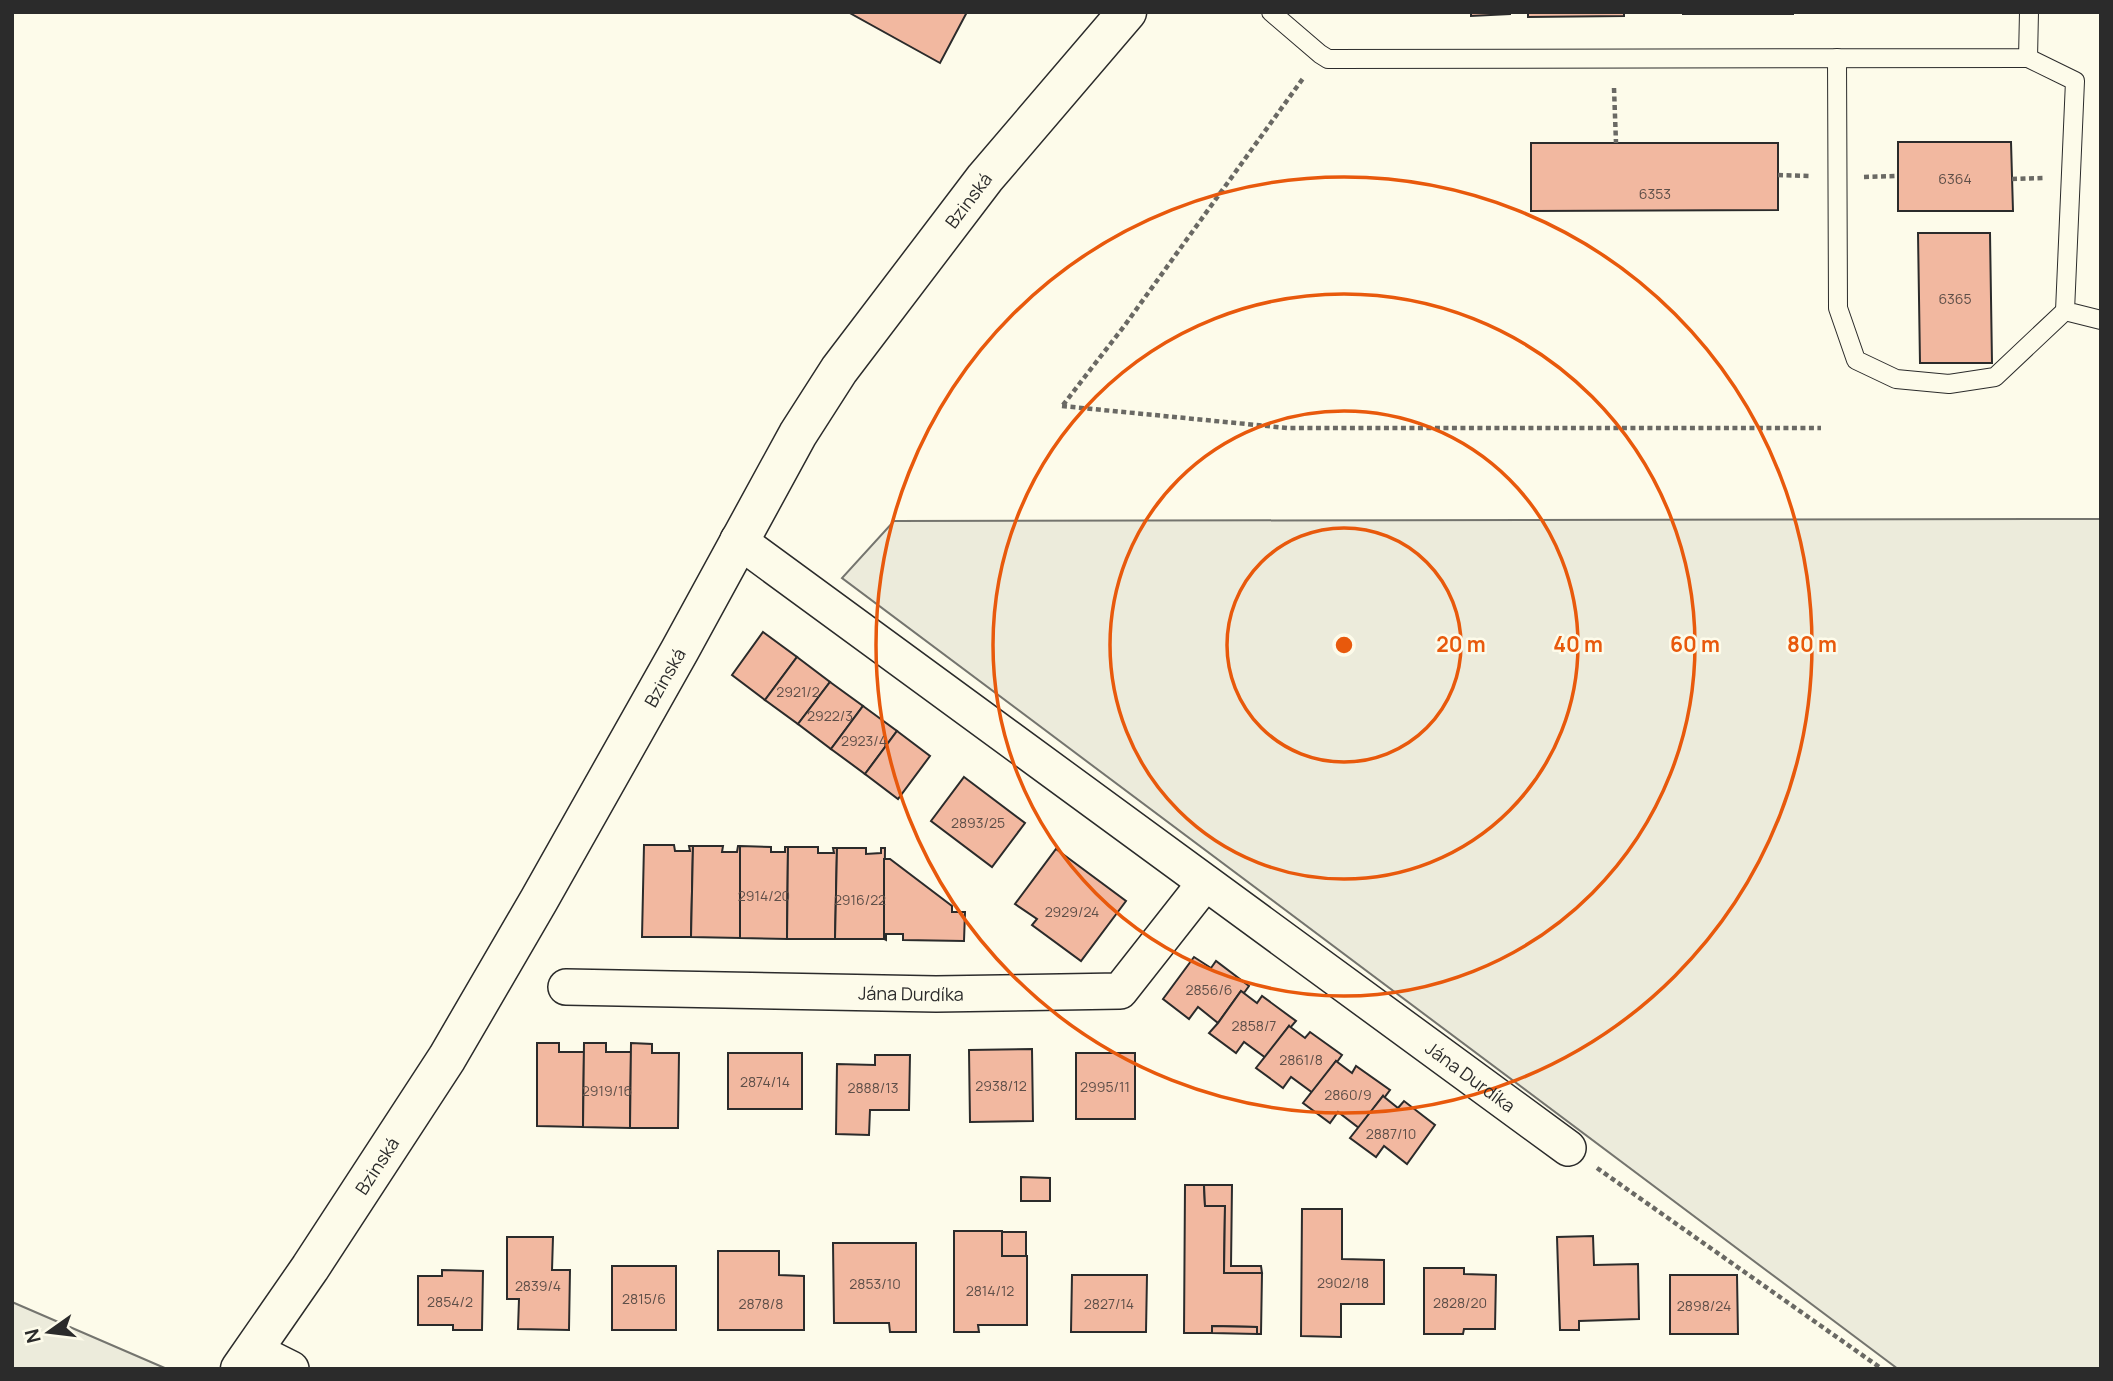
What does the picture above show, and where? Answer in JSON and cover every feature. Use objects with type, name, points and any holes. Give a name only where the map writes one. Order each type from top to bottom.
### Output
[{"type":"street","name":"Bzinská","points":[[246,1359],[310,1268],[447,1058],[553,876],[798,434],[839,370],[985,178],[1126,12]]},
{"type":"street","name":"Jána Durdíka","points":[[738,540],[1568,1147]]},
{"type":"street","name":"Jána Durdíka","points":[[566,987],[936,994],[1121,991],[1205,883]]},
{"type":"street","points":[[246,1359],[291,1369]]},
{"type":"lane","points":[[1271,12],[1328,59],[1613,59],[1837,58],[2028,58],[2075,81],[2065,311],[1994,377],[1949,384],[1896,379],[1856,360],[1838,308],[1837,58]]},
{"type":"lane","points":[[2028,58],[2029,12]]},
{"type":"lane","points":[[2065,311],[2101,320]]},
{"type":"path","points":[[1320,54],[1125,326],[1062,406],[1286,428],[1821,428]]},
{"type":"path","points":[[1613,59],[1616,143]]},
{"type":"path","points":[[1568,1147],[1882,1369]]},
{"type":"shaded area","points":[[2101,519],[2101,1369],[1898,1369],[842,578],[894,521]]},
{"type":"shaded area","points":[[12,1302],[167,1369],[12,1369]]},
{"type":"building","points":[[848,12],[967,12],[940,63]]},
{"type":"building","points":[[1471,12],[1510,12],[1510,14],[1471,16]]},
{"type":"building","points":[[1528,12],[1624,12],[1624,16],[1528,17]]},
{"type":"building","points":[[1793,12],[1793,14],[1683,14]]},
{"type":"building","points":[[1898,142],[2011,142],[2013,211],[1898,211]]},
{"type":"building","points":[[1531,143],[1778,143],[1778,210],[1531,211]]},
{"type":"building","points":[[1918,233],[1990,233],[1992,363],[1920,363]]},
{"type":"building","points":[[763,632],[797,657],[765,700],[732,675]]},
{"type":"building","points":[[797,657],[830,682],[798,724],[765,700]]},
{"type":"building","points":[[830,682],[863,706],[831,749],[798,724]]},
{"type":"building","points":[[863,706],[897,731],[865,774],[831,749]]},
{"type":"building","points":[[897,731],[930,756],[898,799],[865,774]]},
{"type":"building","points":[[964,777],[1025,823],[992,867],[931,821]]},
{"type":"building","points":[[644,845],[674,845],[675,851],[690,851],[689,846],[693,846],[691,937],[642,937]]},
{"type":"building","points":[[693,846],[723,846],[722,852],[737,852],[740,846],[740,938],[691,937]]},
{"type":"building","points":[[740,846],[771,847],[771,852],[785,852],[785,847],[788,847],[787,939],[740,938]]},
{"type":"building","points":[[788,847],[818,847],[818,853],[834,853],[833,848],[837,848],[835,939],[787,939]]},
{"type":"building","points":[[837,848],[866,848],[866,854],[881,853],[881,848],[885,848],[884,939],[835,939]]},
{"type":"building","points":[[1056,849],[1126,901],[1081,961],[1032,925],[1037,919],[1015,904]]},
{"type":"building","points":[[884,859],[890,859],[952,906],[952,912],[965,912],[964,941],[903,940],[903,934],[886,934],[886,940],[884,939]]},
{"type":"building","points":[[1194,957],[1211,968],[1216,961],[1249,986],[1244,993],[1241,991],[1218,1023],[1198,1007],[1189,1019],[1163,999]]},
{"type":"building","points":[[1241,991],[1257,1003],[1262,996],[1296,1021],[1290,1028],[1289,1026],[1266,1058],[1244,1042],[1236,1053],[1209,1033]]},
{"type":"building","points":[[1289,1026],[1305,1038],[1310,1032],[1342,1055],[1313,1093],[1291,1077],[1283,1088],[1256,1068]]},
{"type":"building","points":[[537,1043],[559,1043],[559,1052],[584,1052],[583,1127],[537,1126]]},
{"type":"building","points":[[584,1043],[606,1043],[606,1052],[631,1052],[630,1128],[583,1127]]},
{"type":"building","points":[[631,1043],[652,1044],[652,1053],[679,1053],[678,1128],[630,1128]]},
{"type":"building","points":[[1032,1049],[1033,1121],[970,1122],[969,1050]]},
{"type":"building","points":[[728,1053],[802,1053],[802,1109],[728,1109]]},
{"type":"building","points":[[1076,1053],[1135,1053],[1135,1119],[1076,1119]]},
{"type":"building","points":[[875,1055],[910,1055],[909,1110],[870,1110],[869,1135],[836,1134],[837,1064],[875,1065]]},
{"type":"building","points":[[1336,1061],[1352,1073],[1356,1066],[1390,1090],[1359,1128],[1338,1112],[1330,1123],[1303,1103]]},
{"type":"building","points":[[1383,1096],[1398,1108],[1404,1101],[1435,1125],[1407,1164],[1384,1146],[1376,1157],[1350,1138]]},
{"type":"building","points":[[1021,1177],[1050,1178],[1050,1201],[1021,1201]]},
{"type":"building","points":[[1185,1185],[1204,1185],[1205,1206],[1225,1206],[1224,1273],[1262,1273],[1261,1334],[1257,1334],[1257,1327],[1212,1326],[1212,1333],[1184,1333]]},
{"type":"building","points":[[1204,1185],[1232,1185],[1231,1266],[1261,1266],[1262,1273],[1224,1273],[1225,1206],[1205,1206]]},
{"type":"building","points":[[1302,1209],[1342,1209],[1342,1259],[1384,1260],[1384,1304],[1341,1304],[1341,1337],[1301,1336]]},
{"type":"building","points":[[954,1231],[1002,1231],[1002,1256],[1027,1256],[1027,1325],[978,1325],[979,1332],[954,1332]]},
{"type":"building","points":[[1002,1232],[1026,1232],[1026,1256],[1002,1256]]},
{"type":"building","points":[[1593,1236],[1594,1265],[1638,1264],[1639,1319],[1579,1321],[1579,1330],[1560,1330],[1557,1237]]},
{"type":"building","points":[[507,1237],[553,1237],[552,1270],[570,1270],[569,1330],[518,1329],[519,1299],[507,1299]]},
{"type":"building","points":[[833,1243],[916,1243],[916,1332],[890,1332],[889,1323],[834,1323]]},
{"type":"building","points":[[718,1251],[779,1251],[779,1275],[804,1276],[804,1330],[718,1330]]},
{"type":"building","points":[[612,1266],[676,1266],[676,1330],[612,1330]]},
{"type":"building","points":[[1424,1268],[1464,1268],[1464,1274],[1496,1275],[1495,1329],[1464,1329],[1463,1334],[1424,1334]]},
{"type":"building","points":[[442,1270],[483,1271],[482,1330],[453,1330],[453,1325],[418,1325],[418,1276],[442,1276]]},
{"type":"building","points":[[1072,1275],[1147,1275],[1146,1332],[1071,1332]]},
{"type":"building","points":[[1670,1275],[1737,1275],[1738,1334],[1670,1334]]},
{"type":"building","points":[[1212,1326],[1257,1327],[1257,1334],[1212,1333]]}]
